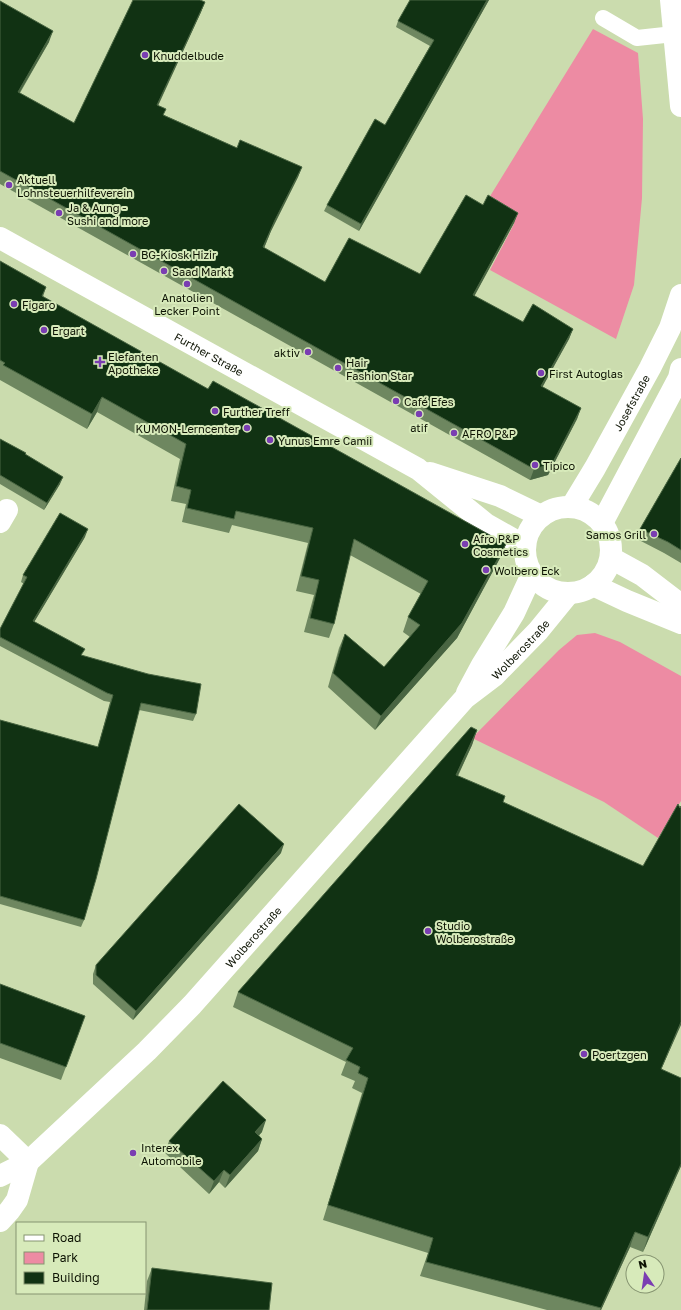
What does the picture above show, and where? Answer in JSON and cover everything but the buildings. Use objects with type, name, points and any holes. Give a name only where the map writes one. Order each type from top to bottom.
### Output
[{"type":"street","points":[[671,0],[681,106]]},
{"type":"street","name":"Further Straße","points":[[0,238],[418,469],[486,524],[525,546]]},
{"type":"street","name":"Josefstraße","points":[[572,506],[595,468],[650,368],[670,328],[681,295]]},
{"type":"street","points":[[602,523],[679,378],[681,369]]},
{"type":"street","name":"Further Straße","points":[[418,469],[500,496],[541,516]]},
{"type":"street","points":[[572,506],[589,512],[602,523],[610,540],[611,558],[604,574],[593,585],[581,591],[569,593],[548,588],[532,574],[526,561],[525,546],[530,529],[541,516],[556,508],[572,506]]},
{"type":"street","points":[[611,558],[642,575],[681,605]]},
{"type":"street","name":"Wolberostraße","points":[[465,698],[482,664],[514,613],[532,574]]},
{"type":"street","points":[[593,585],[681,624]]},
{"type":"street","name":"Wolberostraße","points":[[0,1176],[28,1162],[147,1051],[192,1005],[465,698],[494,676],[538,631],[569,593]]},
{"type":"street","points":[[0,1135],[28,1162],[17,1200],[0,1222]]},
{"type":"lane","points":[[603,18],[637,38],[674,34]]},
{"type":"green space","points":[[593,29],[638,53],[643,119],[642,198],[634,285],[616,339],[490,270],[514,224],[484,206]]},
{"type":"green space","points":[[595,633],[620,642],[681,676],[681,801],[658,838],[604,802],[472,738],[559,650],[577,635]]},
{"type":"place","name":"Knuddelbude","points":[[145,55]]},
{"type":"place","name":"Aktuell Lohnsteuerhilfeverein","points":[[9,185]]},
{"type":"place","name":"Ja & Aung - Sushi and more","points":[[59,213]]},
{"type":"place","name":"BG-Kiosk Hizir","points":[[133,254]]},
{"type":"place","name":"Saad Markt","points":[[164,271]]},
{"type":"place","name":"Anatolien Lecker Point","points":[[187,284]]},
{"type":"place","name":"Figaro","points":[[14,304]]},
{"type":"place","name":"Ergart","points":[[44,330]]},
{"type":"place","name":"aktiv","points":[[308,352]]},
{"type":"place","name":"Elefanten Apotheke","points":[[100,362]]},
{"type":"place","name":"Hair Fashion Star","points":[[338,368]]},
{"type":"place","name":"First Autoglas","points":[[541,373]]},
{"type":"place","name":"Café Efes","points":[[396,401]]},
{"type":"place","name":"Further Treff","points":[[215,411]]},
{"type":"place","name":"atif","points":[[419,414]]},
{"type":"place","name":"KUMON-Lerncenter","points":[[247,428]]},
{"type":"place","name":"AFRO P&P","points":[[454,433]]},
{"type":"place","name":"Yunus Emre Camii","points":[[270,440]]},
{"type":"place","name":"Tipico","points":[[535,465]]},
{"type":"place","name":"Samos Grill","points":[[654,534]]},
{"type":"place","name":"Afro P&P Cosmetics","points":[[465,544]]},
{"type":"place","name":"Wolbero Eck","points":[[486,570]]},
{"type":"place","name":"Studio Wolberostraße","points":[[428,931]]},
{"type":"place","name":"Poertzgen","points":[[584,1054]]},
{"type":"place","name":"Interex Automobile","points":[[133,1153]]}]
